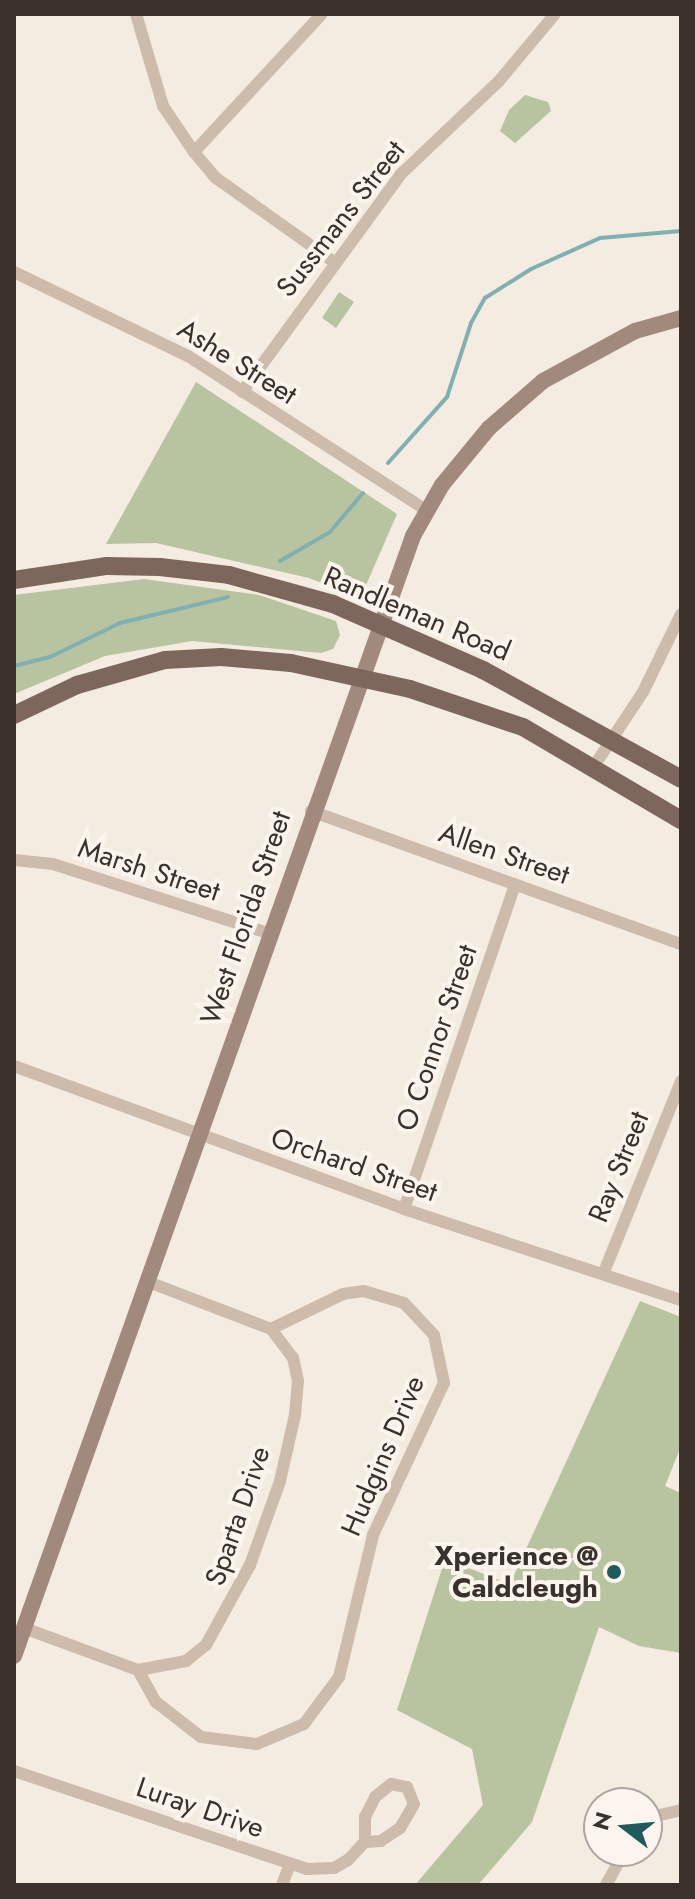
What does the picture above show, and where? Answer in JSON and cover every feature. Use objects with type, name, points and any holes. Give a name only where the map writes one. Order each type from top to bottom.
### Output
[{"type":"main road","name":"West Florida Street","points":[[14,1656],[377,624],[426,510],[489,428],[543,381],[621,337],[681,318]]},
{"type":"main road","name":"Randleman Road","points":[[14,580],[107,566],[229,575],[333,604],[483,670],[613,738],[681,779]]},
{"type":"main road","points":[[14,715],[77,685],[165,660],[221,657],[291,663],[466,704],[523,727],[594,766],[681,820]]},
{"type":"street","points":[[136,14],[163,106],[194,152],[216,178],[334,262]]},
{"type":"street","points":[[194,152],[322,14]]},
{"type":"street","name":"Sussmans Street","points":[[242,392],[401,174],[499,81],[555,14]]},
{"type":"street","name":"Ashe Street","points":[[14,272],[178,351],[426,510]]},
{"type":"street","points":[[594,766],[643,692],[681,614]]},
{"type":"street","name":"Allen Street","points":[[311,811],[681,944]]},
{"type":"street","name":"Marsh Street","points":[[14,860],[53,864],[268,933]]},
{"type":"street","name":"O Connor Street","points":[[404,1209],[515,884]]},
{"type":"street","name":"Orchard Street","points":[[14,1066],[404,1209],[604,1272],[681,1300]]},
{"type":"street","name":"Ray Street","points":[[604,1272],[681,1081]]},
{"type":"street","points":[[146,1281],[271,1329]]},
{"type":"street","name":"Hudgins Drive","points":[[138,1670],[156,1702],[180,1725],[201,1737],[232,1745],[257,1744],[304,1724],[339,1677],[373,1535],[444,1383],[442,1358],[420,1314],[404,1303],[364,1291],[343,1294],[271,1329]]},
{"type":"street","name":"Sparta Drive","points":[[138,1670],[186,1661],[206,1645],[250,1565],[295,1415],[298,1381],[293,1358],[271,1329]]},
{"type":"street","points":[[24,1628],[138,1670]]},
{"type":"street","name":"Luray Drive","points":[[14,1771],[307,1869],[334,1868],[365,1842],[381,1841],[400,1828],[414,1804],[407,1787],[391,1784],[375,1797],[365,1817],[365,1842]]},
{"type":"street","points":[[282,1885],[290,1864]]},
{"type":"street","points":[[606,1885],[616,1867]]},
{"type":"green space","points":[[525,95],[548,102],[551,111],[515,143],[500,131],[509,110]]},
{"type":"green space","points":[[339,292],[354,302],[336,328],[322,318]]},
{"type":"green space","points":[[196,382],[397,514],[363,592],[355,596],[309,578],[156,543],[106,544]]},
{"type":"green space","points":[[144,579],[259,595],[336,621],[340,635],[333,649],[321,653],[192,641],[105,656],[14,694],[14,595]]},
{"type":"green space","points":[[640,1301],[681,1317],[681,1446],[665,1486],[681,1493],[681,1653],[639,1646],[599,1627],[532,1822],[478,1885],[415,1885],[483,1805],[472,1749],[397,1710],[445,1559],[510,1584]]},
{"type":"waterway","points":[[388,463],[447,397],[471,323],[485,298],[531,269],[600,238],[681,231]]},
{"type":"waterway","points":[[280,561],[330,532],[363,493]]},
{"type":"waterway","points":[[14,666],[50,657],[120,623],[228,597]]},
{"type":"place","name":"Xperience @ Caldcleugh","points":[[614,1572]]}]
